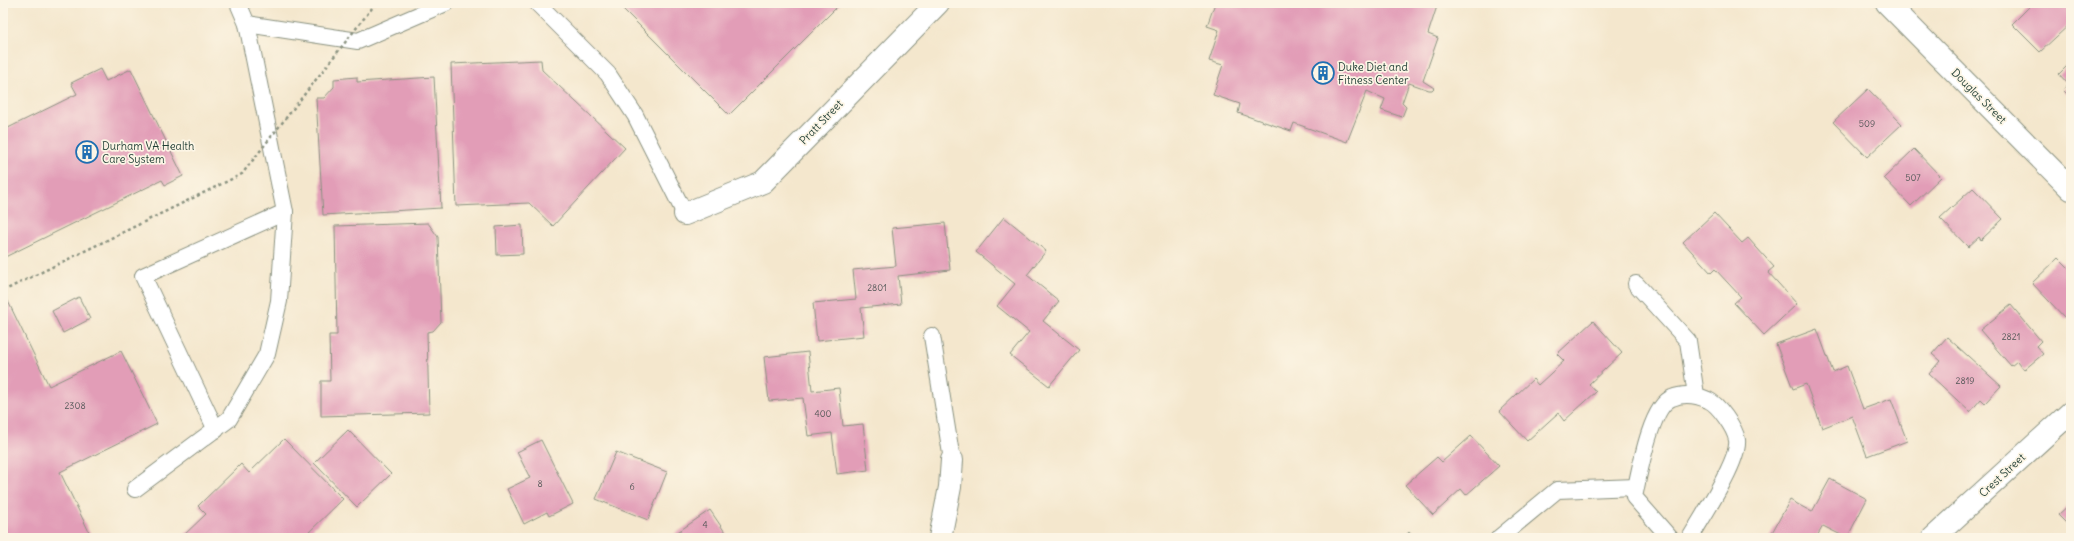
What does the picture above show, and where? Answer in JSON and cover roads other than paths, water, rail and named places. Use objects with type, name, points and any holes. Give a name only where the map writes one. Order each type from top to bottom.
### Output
[{"type":"street","name":"Pratt Street","points":[[685,214],[763,182],[938,3]]},
{"type":"street","name":"Douglas Street","points":[[1887,3],[2071,189]]},
{"type":"street","name":"Crest Street","points":[[1933,538],[2071,412]]},
{"type":"street","points":[[940,538],[950,487],[952,460]]},
{"type":"lane","points":[[135,489],[230,419],[267,354],[279,301],[285,212],[247,24],[238,3]]},
{"type":"lane","points":[[247,24],[358,41],[446,3]]},
{"type":"lane","points":[[537,3],[608,74],[635,115],[685,214]]},
{"type":"lane","points":[[216,430],[144,276],[285,212]]},
{"type":"lane","points":[[1636,284],[1688,341],[1696,395]]},
{"type":"lane","points":[[932,336],[952,460]]},
{"type":"lane","points":[[1670,538],[1634,497],[1647,442],[1654,421],[1662,408],[1672,398],[1696,395],[1713,402],[1729,422],[1737,441],[1733,463],[1690,538]]},
{"type":"lane","points":[[1499,538],[1557,490],[1636,487]]},
{"type":"place","name":"Duke Diet and Fitness Center","points":[[1323,73]]},
{"type":"place","name":"Durham VA Health Care System","points":[[87,152]]}]
